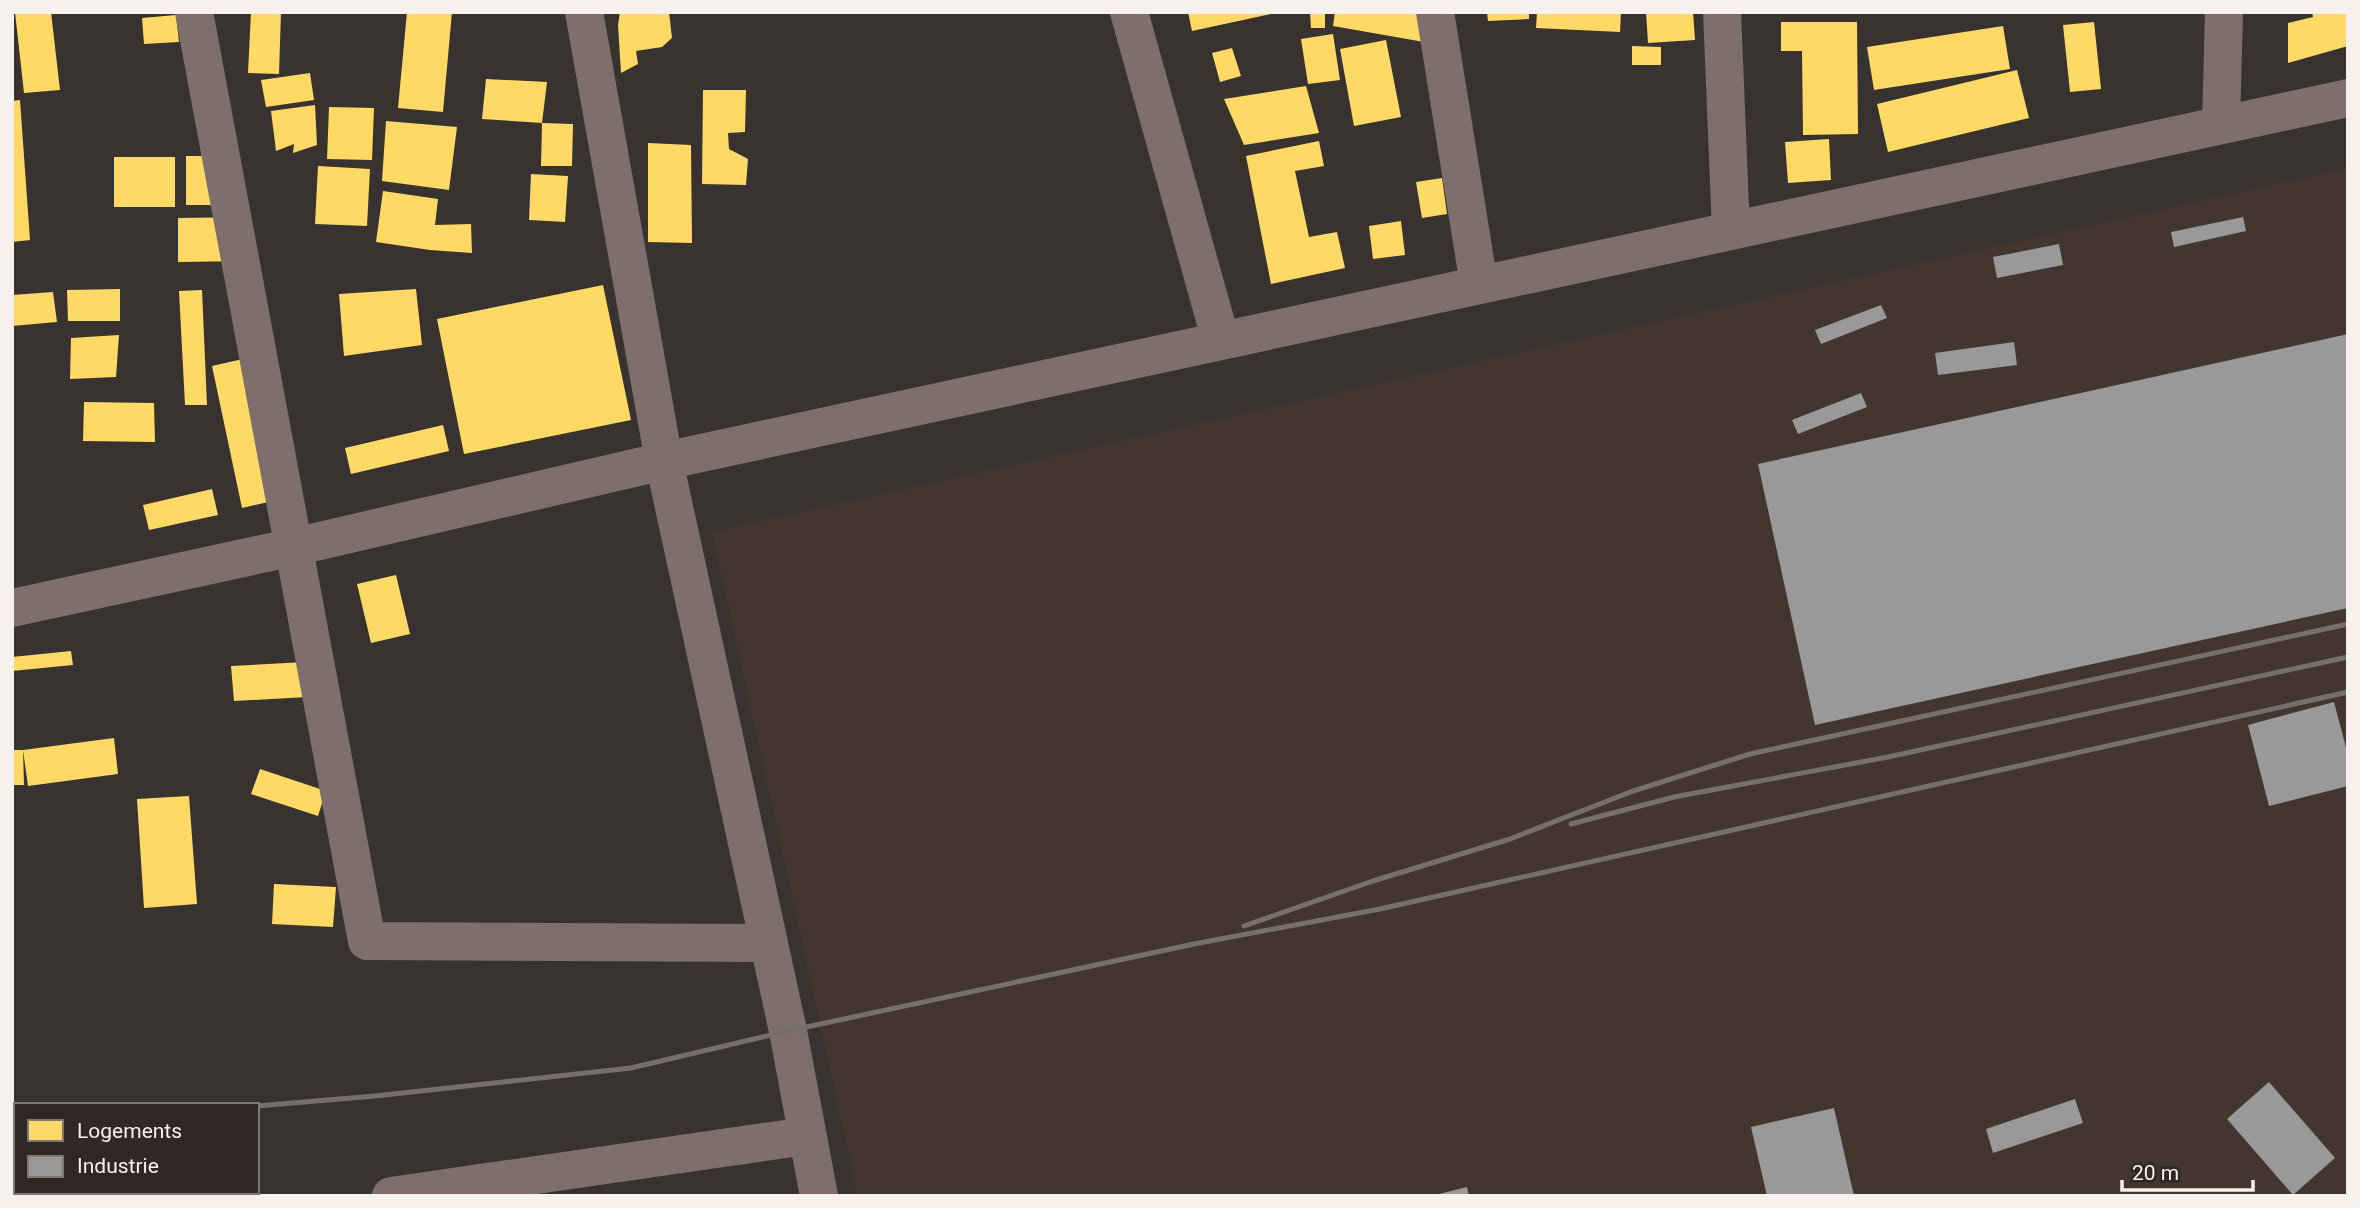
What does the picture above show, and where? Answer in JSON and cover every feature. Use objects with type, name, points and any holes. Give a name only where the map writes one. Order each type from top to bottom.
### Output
[{"type":"street","points":[[194,12],[367,941],[767,943]]},
{"type":"street","points":[[584,12],[664,461],[788,1031],[819,1196]]},
{"type":"street","points":[[1129,12],[1222,341]]},
{"type":"street","points":[[1434,12],[1479,285]]},
{"type":"street","points":[[1722,12],[1731,231]]},
{"type":"street","points":[[2221,125],[2224,12]]},
{"type":"street","points":[[12,608],[294,547],[664,461],[2348,98]]},
{"type":"street","points":[[391,1196],[806,1136]]},
{"type":"shaded area","points":[[2348,168],[2348,1196],[858,1196],[712,532]]},
{"type":"building: Logements","points":[[15,12],[51,12],[60,90],[24,93]]},
{"type":"building: Logements","points":[[251,12],[281,12],[279,74],[248,73]]},
{"type":"building: Logements","points":[[407,12],[452,12],[443,112],[398,108]]},
{"type":"building: Logements","points":[[620,12],[669,12],[672,38],[662,47],[636,51],[638,64],[621,73],[618,25]]},
{"type":"building: Logements","points":[[1188,12],[1274,12],[1275,13],[1192,31]]},
{"type":"building: Logements","points":[[1310,12],[1325,12],[1325,28],[1311,28]]},
{"type":"building: Logements","points":[[1335,12],[1447,12],[1441,45],[1333,26]]},
{"type":"building: Logements","points":[[1487,12],[1529,12],[1529,19],[1488,21]]},
{"type":"building: Logements","points":[[1537,12],[1621,12],[1620,32],[1536,28]]},
{"type":"building: Logements","points":[[1646,12],[1693,12],[1695,40],[1648,43]]},
{"type":"building: Logements","points":[[2312,12],[2348,12],[2348,46],[2288,63],[2288,23],[2313,17]]},
{"type":"building: Logements","points":[[176,15],[179,42],[144,44],[142,18]]},
{"type":"building: Logements","points":[[1781,22],[1857,22],[1858,134],[1803,135],[1802,51],[1781,51]]},
{"type":"building: Logements","points":[[2094,22],[2101,89],[2070,92],[2063,25]]},
{"type":"building: Logements","points":[[2003,26],[2010,69],[1874,90],[1867,47]]},
{"type":"building: Logements","points":[[1333,34],[1340,80],[1308,84],[1301,39]]},
{"type":"building: Logements","points":[[1386,40],[1401,117],[1354,126],[1340,49]]},
{"type":"building: Logements","points":[[1632,46],[1661,47],[1661,65],[1632,65]]},
{"type":"building: Logements","points":[[1232,48],[1241,76],[1220,82],[1212,53]]},
{"type":"building: Logements","points":[[2017,70],[2029,118],[1888,152],[1877,104]]},
{"type":"building: Logements","points":[[310,73],[314,100],[266,107],[261,80]]},
{"type":"building: Logements","points":[[486,79],[547,82],[542,123],[482,119]]},
{"type":"building: Logements","points":[[1306,86],[1319,133],[1244,145],[1224,99]]},
{"type":"building: Logements","points":[[703,90],[746,90],[745,132],[728,133],[729,149],[748,159],[746,185],[702,184]]},
{"type":"building: Logements","points":[[20,100],[30,240],[12,242],[12,101]]},
{"type":"building: Logements","points":[[315,105],[317,145],[293,153],[294,144],[276,151],[271,111]]},
{"type":"building: Logements","points":[[329,107],[374,108],[372,160],[327,159]]},
{"type":"building: Logements","points":[[386,121],[457,127],[449,190],[382,181]]},
{"type":"building: Logements","points":[[542,123],[573,124],[572,166],[541,166]]},
{"type":"building: Logements","points":[[1829,139],[1831,180],[1788,183],[1785,142]]},
{"type":"building: Logements","points":[[1319,141],[1324,166],[1295,171],[1309,237],[1337,232],[1345,268],[1271,284],[1246,156]]},
{"type":"building: Logements","points":[[648,143],[691,145],[692,243],[648,242]]},
{"type":"building: Logements","points":[[186,156],[229,156],[230,205],[186,205]]},
{"type":"building: Logements","points":[[114,157],[175,157],[175,207],[114,207]]},
{"type":"building: Logements","points":[[318,166],[370,169],[367,226],[315,224]]},
{"type":"building: Logements","points":[[531,174],[568,176],[565,222],[529,220]]},
{"type":"building: Logements","points":[[1442,178],[1447,214],[1422,218],[1416,182]]},
{"type":"building: Logements","points":[[383,191],[438,199],[435,225],[471,224],[472,253],[376,242]]},
{"type":"building: Logements","points":[[247,217],[248,261],[178,262],[178,218]]},
{"type":"building: Logements","points":[[1401,221],[1405,255],[1373,259],[1369,226]]},
{"type":"building: Logements","points":[[603,285],[631,420],[464,454],[437,319]]},
{"type":"building: Logements","points":[[120,289],[120,321],[68,321],[67,290]]},
{"type":"building: Logements","points":[[416,289],[422,345],[344,356],[339,294]]},
{"type":"building: Logements","points":[[202,290],[207,405],[185,405],[179,291]]},
{"type":"building: Logements","points":[[53,292],[57,322],[12,326],[12,295]]},
{"type":"building: Logements","points":[[119,335],[116,377],[70,379],[71,338]]},
{"type":"building: Logements","points":[[243,359],[273,501],[242,508],[212,366]]},
{"type":"building: Logements","points":[[84,402],[154,403],[155,442],[83,441]]},
{"type":"building: Logements","points":[[443,425],[449,451],[351,474],[345,448]]},
{"type":"building: Logements","points":[[212,489],[218,515],[149,530],[143,505]]},
{"type":"building: Logements","points":[[396,575],[410,634],[371,643],[357,584]]},
{"type":"building: Logements","points":[[71,651],[73,665],[12,671],[12,657]]},
{"type":"building: Logements","points":[[305,662],[308,697],[234,701],[231,666]]},
{"type":"building: Logements","points":[[114,738],[118,774],[28,786],[23,750]]},
{"type":"building: Logements","points":[[12,750],[23,750],[24,785],[12,785]]},
{"type":"building: Logements","points":[[260,769],[326,791],[318,816],[251,794]]},
{"type":"building: Logements","points":[[189,796],[197,904],[144,908],[137,799]]},
{"type":"building: Logements","points":[[274,884],[336,887],[333,927],[272,924]]},
{"type":"building: Industrie","points":[[2243,217],[2246,231],[2174,247],[2171,232]]},
{"type":"building: Industrie","points":[[2059,244],[2063,265],[1997,278],[1993,257]]},
{"type":"building: Industrie","points":[[1881,305],[1887,318],[1821,344],[1815,330]]},
{"type":"building: Industrie","points":[[2348,334],[2348,608],[1815,725],[1758,464]]},
{"type":"building: Industrie","points":[[2014,342],[2017,365],[1938,375],[1935,353]]},
{"type":"building: Industrie","points":[[1861,393],[1867,407],[1798,434],[1792,420]]},
{"type":"building: Industrie","points":[[2334,702],[2348,755],[2348,786],[2269,806],[2248,725]]},
{"type":"building: Industrie","points":[[2269,1082],[2335,1158],[2293,1195],[2227,1119]]},
{"type":"building: Industrie","points":[[2075,1099],[2083,1123],[1993,1153],[1986,1129]]},
{"type":"building: Industrie","points":[[1834,1108],[1854,1196],[1767,1196],[1751,1127]]},
{"type":"building: Industrie","points":[[1467,1187],[1469,1196],[1435,1196],[1435,1195]]},
{"type":"railway","points":[[1244,926],[1373,881],[1510,839],[1633,791],[1750,754],[2348,624]]},
{"type":"railway","points":[[1571,824],[1674,797],[1888,757],[2348,657]]},
{"type":"railway","points":[[259,1106],[631,1068],[788,1031],[1194,944],[1380,909],[2348,692]]}]
